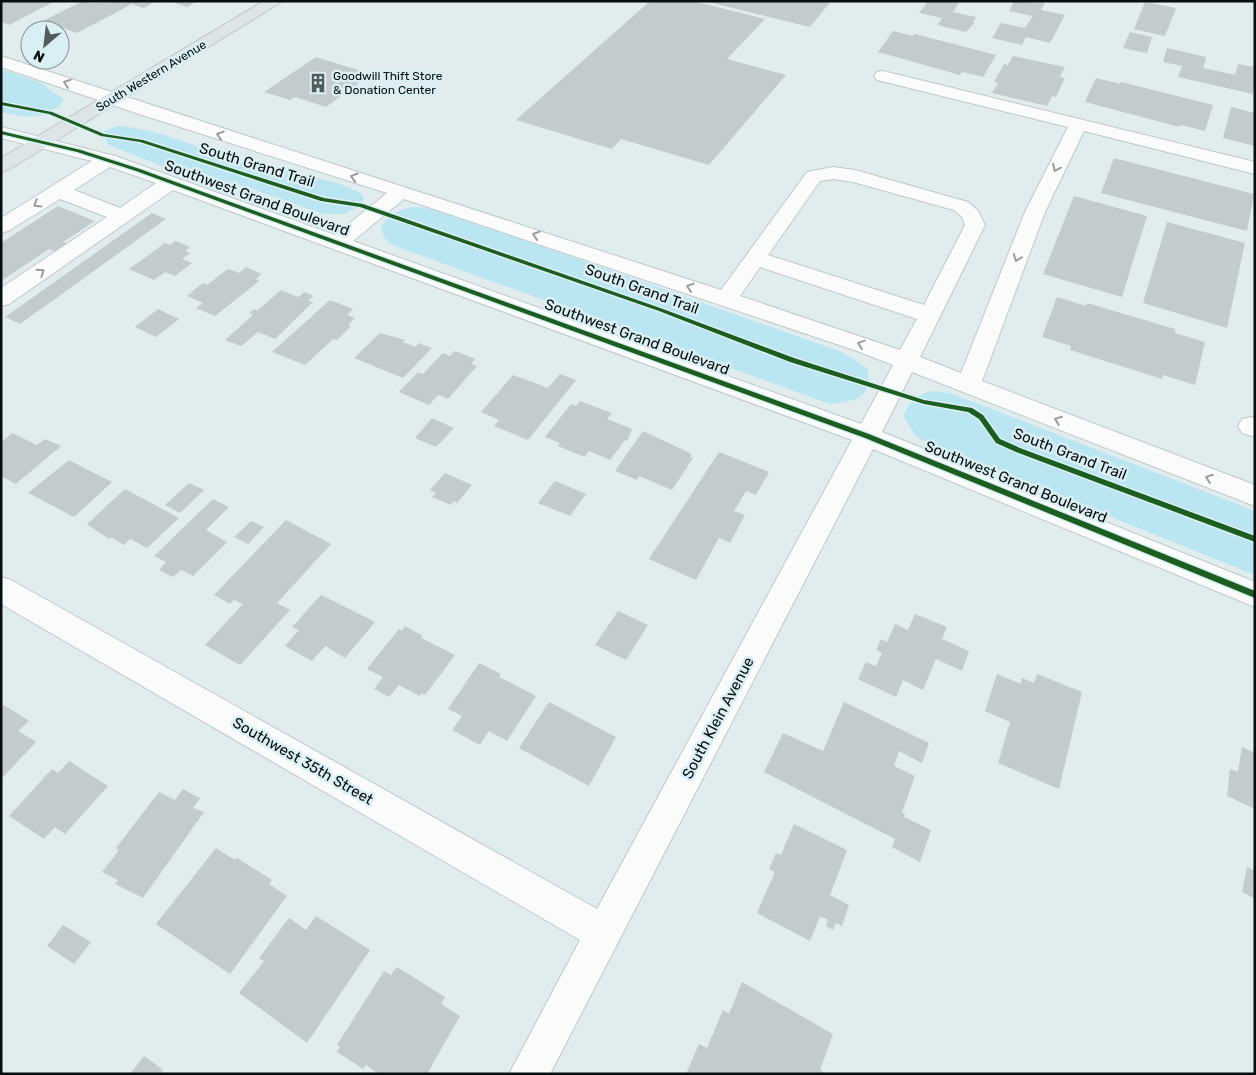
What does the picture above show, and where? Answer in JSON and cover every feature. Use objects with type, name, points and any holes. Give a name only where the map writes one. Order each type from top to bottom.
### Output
[{"type":"main road","name":"South Western Avenue","points":[[1,166],[275,1]]},
{"type":"street","points":[[1,61],[266,150],[401,191],[726,299],[968,385],[1255,496]]},
{"type":"street","points":[[883,76],[1255,168]]},
{"type":"street","points":[[968,385],[1034,212],[1078,124]]},
{"type":"street","name":"Southwest Grand Boulevard","points":[[1,132],[108,160],[171,182],[866,436],[1255,594]]},
{"type":"street","points":[[1,227],[108,160]]},
{"type":"street","name":"South Klein Avenue","points":[[529,1074],[906,362],[975,225],[971,215],[961,206],[855,176],[833,173],[814,176],[755,258]]},
{"type":"street","points":[[1,300],[171,182]]},
{"type":"street","points":[[58,191],[123,216]]},
{"type":"street","points":[[339,242],[401,191]]},
{"type":"street","points":[[726,299],[755,258],[930,315]]},
{"type":"street","name":"Southwest 35th Street","points":[[1,589],[604,933]]},
{"type":"shaded area","points":[[1,69],[41,83],[64,100],[50,112],[43,115],[27,116],[1,112]]},
{"type":"shaded area","points":[[118,126],[136,128],[170,137],[254,166],[337,183],[362,194],[364,199],[361,205],[344,214],[323,214],[244,186],[182,174],[109,145],[103,135],[105,131]]},
{"type":"shaded area","points":[[417,207],[433,208],[842,352],[867,368],[868,386],[861,396],[847,402],[830,404],[392,245],[384,237],[381,227],[396,212]]},
{"type":"shaded area","points":[[932,391],[950,393],[1255,511],[1255,575],[926,442],[915,435],[904,416],[908,406],[914,399]]},
{"type":"building","points":[[1,1],[55,1],[9,25],[1,22]]},
{"type":"building","points":[[83,1],[88,3],[156,1],[144,8],[132,4],[77,33],[70,31],[70,20],[45,20]]},
{"type":"building","points":[[169,1],[197,1],[187,7]]},
{"type":"building","points":[[650,1],[693,1],[765,19],[727,59],[786,75],[709,165],[621,139],[612,149],[516,120]]},
{"type":"building","points":[[704,1],[831,1],[810,27]]},
{"type":"building","points":[[928,1],[960,1],[953,12],[976,17],[973,22],[975,22],[966,32],[937,25],[942,18],[919,13]]},
{"type":"building","points":[[1014,1],[1045,3],[1041,10],[1065,15],[1050,43],[1026,37],[1022,45],[992,38],[1001,23],[1025,28],[1033,16],[1009,11]]},
{"type":"building","points":[[1145,2],[1176,8],[1165,36],[1134,29]]},
{"type":"building","points":[[893,31],[913,36],[915,34],[996,55],[983,77],[962,72],[960,75],[878,52]]},
{"type":"building","points":[[1130,32],[1152,37],[1147,53],[1123,48]]},
{"type":"building","points":[[1167,48],[1206,57],[1203,68],[1235,75],[1238,64],[1255,67],[1253,94],[1178,77],[1182,66],[1163,62]]},
{"type":"building","points":[[1013,56],[1065,67],[1060,77],[1065,78],[1056,97],[1052,96],[1047,106],[992,93],[998,83],[994,82],[1004,64],[1008,65]]},
{"type":"building","name":"Goodwill Thift Store & Donation Center","points":[[316,57],[371,74],[326,107],[295,97],[290,100],[264,92]]},
{"type":"building","points":[[1096,78],[1120,84],[1121,82],[1213,105],[1205,131],[1181,125],[1180,127],[1085,102]]},
{"type":"building","points":[[1231,107],[1255,113],[1255,146],[1223,138]]},
{"type":"building","points":[[1114,158],[1254,194],[1247,231],[1101,193]]},
{"type":"building","points":[[1074,196],[1147,216],[1122,297],[1043,274]]},
{"type":"building","points":[[58,206],[95,221],[63,242],[68,244],[55,252],[49,249],[1,281],[1,243]]},
{"type":"building","points":[[152,213],[166,219],[20,324],[5,317]]},
{"type":"building","points":[[1167,222],[1245,243],[1227,328],[1143,303]]},
{"type":"building","points":[[176,241],[190,247],[185,251],[190,253],[182,259],[192,263],[175,276],[165,272],[154,280],[129,269],[165,243],[170,245]]},
{"type":"building","points":[[246,267],[262,274],[256,279],[259,281],[215,316],[196,308],[203,303],[187,296],[203,283],[207,285],[228,269],[239,273]]},
{"type":"building","points":[[281,290],[298,297],[304,292],[314,296],[308,301],[313,302],[275,339],[258,332],[241,346],[225,340],[253,315],[249,313],[254,309],[257,311]]},
{"type":"building","points":[[1057,297],[1086,306],[1087,303],[1175,329],[1175,333],[1205,342],[1195,385],[1163,375],[1162,379],[1070,350],[1071,346],[1042,337]]},
{"type":"building","points":[[330,300],[353,309],[347,315],[355,318],[348,325],[351,326],[337,340],[333,339],[305,365],[272,352]]},
{"type":"building","points":[[158,309],[179,319],[156,337],[135,327]]},
{"type":"building","points":[[380,333],[405,340],[403,342],[415,347],[419,343],[432,348],[403,378],[354,358]]},
{"type":"building","points":[[455,351],[475,359],[471,364],[477,366],[448,399],[438,395],[429,405],[399,392],[418,372],[423,374],[443,353],[450,356]]},
{"type":"building","points":[[560,374],[576,380],[528,440],[494,426],[499,420],[481,412],[513,375],[548,388]]},
{"type":"building","points":[[580,401],[612,413],[607,419],[632,429],[627,441],[625,440],[610,460],[589,451],[585,457],[558,446],[560,443],[545,437],[571,404],[576,406]]},
{"type":"building","points":[[432,418],[454,428],[436,447],[415,438]]},
{"type":"building","points":[[643,431],[692,454],[690,457],[693,458],[672,490],[639,476],[637,480],[615,471]]},
{"type":"building","points":[[12,433],[37,445],[45,439],[61,446],[16,484],[1,476],[1,443]]},
{"type":"building","points":[[719,452],[769,472],[756,495],[746,491],[734,511],[745,515],[730,543],[719,538],[696,580],[649,559]]},
{"type":"building","points":[[69,460],[112,482],[74,517],[28,493]]},
{"type":"building","points":[[445,473],[472,485],[457,503],[454,501],[451,505],[432,497],[436,493],[430,490]]},
{"type":"building","points":[[555,481],[586,494],[570,516],[538,503]]},
{"type":"building","points":[[189,483],[204,490],[180,513],[165,505]]},
{"type":"building","points":[[125,489],[179,518],[147,548],[130,539],[124,545],[112,538],[109,539],[87,524]]},
{"type":"building","points":[[213,499],[229,507],[206,530],[227,542],[193,576],[181,570],[173,577],[159,570],[166,562],[154,556]]},
{"type":"building","points":[[286,520],[331,544],[277,603],[290,610],[240,665],[205,645],[243,604],[234,600],[230,604],[214,595]]},
{"type":"building","points":[[251,521],[264,527],[248,544],[234,537]]},
{"type":"building","points":[[321,595],[375,622],[345,658],[325,646],[312,661],[285,646],[299,630],[292,627]]},
{"type":"building","points":[[618,611],[648,625],[626,660],[595,645]]},
{"type":"building","points":[[915,614],[947,627],[942,639],[969,651],[962,671],[936,659],[923,690],[903,680],[896,697],[858,679],[866,662],[876,666],[882,653],[876,650],[881,639],[887,642],[895,624],[908,630]]},
{"type":"building","points":[[405,626],[423,636],[421,638],[455,655],[425,695],[421,693],[420,696],[399,685],[389,697],[374,689],[383,677],[367,669],[399,629],[402,631]]},
{"type":"building","points":[[479,663],[501,674],[499,677],[536,696],[507,741],[489,731],[480,745],[452,730],[462,716],[448,709]]},
{"type":"building","points":[[997,674],[1021,684],[1022,678],[1034,683],[1037,674],[1082,692],[1059,789],[998,763],[1010,722],[985,711]]},
{"type":"building","points":[[549,702],[616,737],[589,786],[519,748]]},
{"type":"building","points":[[844,702],[929,743],[922,763],[899,751],[894,766],[915,776],[902,812],[905,814],[904,817],[931,830],[920,862],[892,847],[895,839],[764,772],[783,733],[823,751]]},
{"type":"building","points":[[4,705],[29,721],[18,731],[36,742],[1,779],[1,708]]},
{"type":"building","points":[[1242,747],[1255,753],[1255,809],[1227,796],[1230,769],[1238,772]]},
{"type":"building","points":[[69,761],[108,786],[65,834],[55,827],[44,839],[9,816],[52,769],[58,773]]},
{"type":"building","points":[[183,789],[200,798],[193,808],[204,812],[143,898],[115,884],[118,880],[102,872],[119,850],[116,848],[159,792],[175,800]]},
{"type":"building","points":[[794,824],[847,850],[830,895],[849,905],[842,926],[836,923],[833,930],[826,926],[828,920],[820,916],[810,941],[757,913],[775,872],[769,869],[776,853],[781,855]]},
{"type":"building","points":[[216,848],[235,860],[237,858],[272,880],[269,884],[287,896],[230,974],[156,924]]},
{"type":"building","points":[[1247,867],[1255,871],[1255,899],[1242,892]]},
{"type":"building","points":[[316,916],[370,950],[307,1043],[239,993],[264,961],[259,958],[289,918],[306,930]]},
{"type":"building","points":[[63,925],[91,942],[74,964],[47,946]]},
{"type":"building","points":[[397,967],[445,997],[441,1004],[460,1016],[427,1074],[379,1074],[366,1065],[363,1069],[337,1052],[340,1047],[337,1045],[384,971],[391,975]]},
{"type":"building","points":[[742,982],[833,1034],[820,1070],[826,1074],[686,1074],[699,1044],[707,1048],[723,1010],[729,1014]]},
{"type":"building","points":[[144,1056],[163,1070],[160,1074],[130,1074]]},
{"type":"cycle path","name":"South Grand Trail","points":[[1,103],[50,113],[103,135],[141,141],[323,200],[361,205],[661,310],[792,360],[924,402],[970,410],[981,417],[998,441],[1255,539]]},
{"type":"cycle path","points":[[1,132],[79,151],[138,170],[867,436],[1255,595]]},
{"type":"place","name":"Goodwill Thift Store & Donation Center","points":[[318,83]]}]
